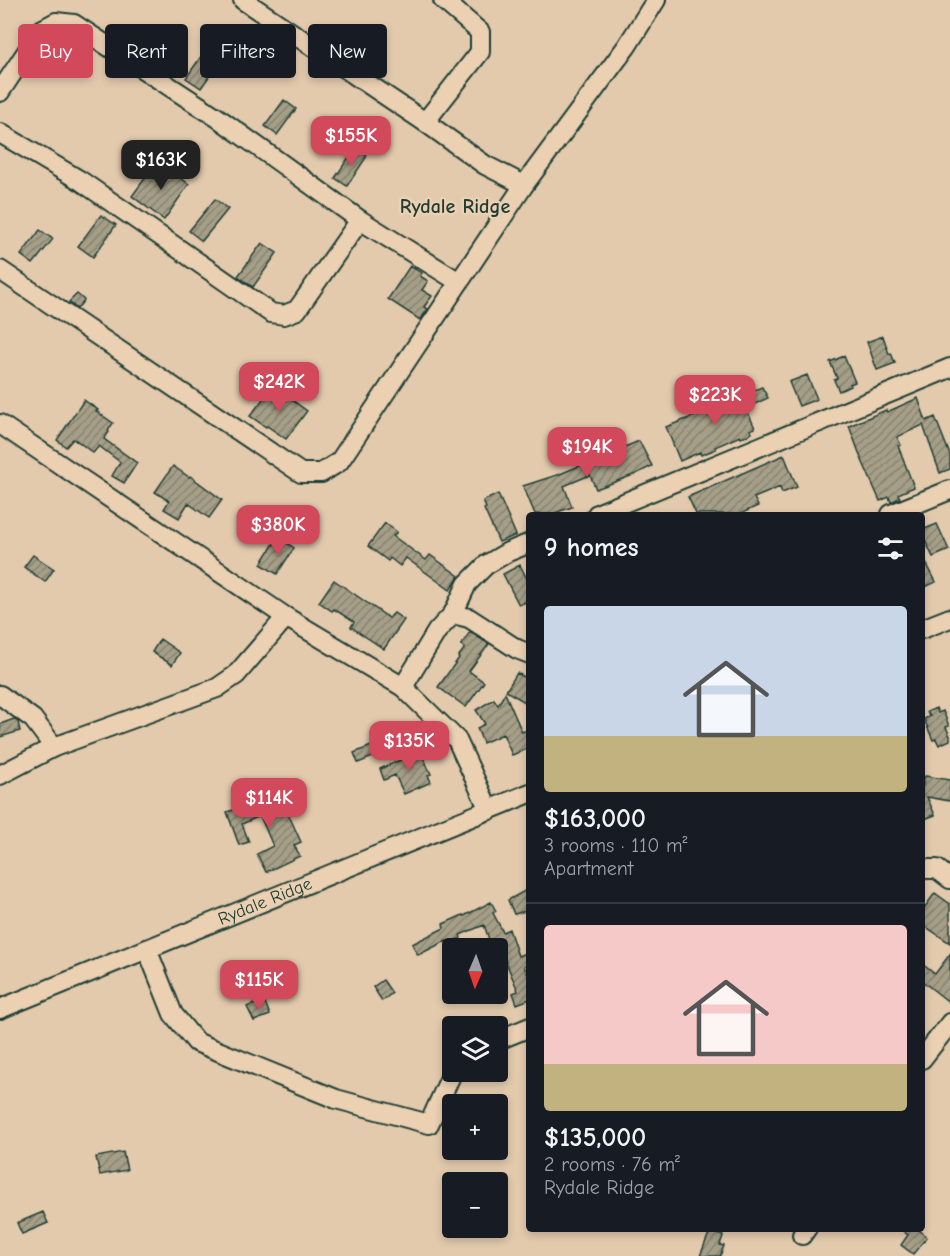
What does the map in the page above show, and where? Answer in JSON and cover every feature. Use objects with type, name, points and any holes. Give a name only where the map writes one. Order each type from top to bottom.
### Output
[{"type":"street","points":[[243,0],[485,165],[524,185]]},
{"type":"street","points":[[425,122],[480,52],[480,32],[443,0]]},
{"type":"street","points":[[0,270],[301,473],[321,473],[339,462],[524,185],[627,46],[656,0]]},
{"type":"street","points":[[0,92],[41,30],[56,22],[74,24],[218,118],[360,220],[459,282]]},
{"type":"street","points":[[0,133],[81,182],[271,314],[284,315],[297,310],[360,220]]},
{"type":"street","points":[[602,512],[950,368]]},
{"type":"street","points":[[0,424],[286,617],[403,687],[457,740],[489,810]]},
{"type":"street","points":[[896,512],[950,490]]},
{"type":"street","points":[[403,687],[437,631],[453,614],[467,584],[486,565],[526,545]]},
{"type":"street","points":[[453,614],[469,618],[526,652]]},
{"type":"street","points":[[0,775],[54,747],[217,687],[236,675],[286,617]]},
{"type":"street","points":[[925,628],[950,618]]},
{"type":"street","points":[[0,694],[33,719],[54,747]]},
{"type":"street","name":"Rydale Ridge","points":[[0,1009],[526,795]]},
{"type":"street","points":[[925,869],[937,869],[950,879]]},
{"type":"street","points":[[147,949],[173,1014],[196,1042],[336,1099],[429,1124],[448,1082]]},
{"type":"street","points":[[925,1055],[950,1023]]},
{"type":"street","points":[[508,1036],[526,1029]]},
{"type":"building","points":[[200,58],[200,78],[208,78],[201,88],[186,78]]},
{"type":"building","points":[[284,100],[296,109],[277,135],[265,126]]},
{"type":"building","points":[[355,148],[367,156],[347,186],[335,178]]},
{"type":"building","points":[[157,162],[189,184],[164,220],[132,196]]},
{"type":"building","points":[[215,199],[228,209],[202,241],[189,231]]},
{"type":"building","points":[[101,215],[116,225],[93,257],[78,246]]},
{"type":"building","points":[[40,230],[53,239],[33,264],[21,255]]},
{"type":"building","points":[[262,243],[277,253],[253,287],[238,276]]},
{"type":"building","points":[[410,266],[422,273],[420,276],[428,281],[422,290],[432,296],[424,307],[428,309],[420,320],[388,299]]},
{"type":"building","points":[[77,294],[84,300],[77,309],[69,302]]},
{"type":"building","points":[[883,336],[889,354],[891,353],[895,363],[877,370],[867,342]]},
{"type":"building","points":[[844,356],[855,382],[839,391],[834,380],[837,378],[830,362]]},
{"type":"building","points":[[807,375],[817,399],[799,406],[789,382]]},
{"type":"building","points":[[273,386],[307,411],[286,439],[250,416]]},
{"type":"building","points":[[762,387],[768,398],[746,408],[755,428],[750,430],[752,433],[741,438],[740,436],[701,455],[700,452],[680,461],[666,427],[746,396],[745,394]]},
{"type":"building","points":[[918,398],[926,421],[935,417],[950,455],[950,469],[940,473],[923,425],[897,437],[901,445],[898,446],[914,487],[898,494],[900,498],[891,502],[889,497],[880,501],[849,426]]},
{"type":"building","points":[[84,400],[113,423],[104,439],[137,463],[124,483],[112,476],[120,462],[99,446],[93,453],[76,440],[73,439],[66,447],[57,440]]},
{"type":"building","points":[[639,441],[652,466],[596,489],[590,475],[564,486],[572,507],[558,512],[534,512],[523,486],[560,474]]},
{"type":"building","points":[[784,455],[797,487],[782,493],[780,487],[754,498],[758,506],[744,512],[695,512],[688,497]]},
{"type":"building","points":[[173,466],[222,500],[209,518],[188,503],[179,518],[164,509],[169,501],[155,492]]},
{"type":"building","points":[[498,494],[516,535],[499,542],[484,509],[486,508],[483,501]]},
{"type":"building","points":[[385,523],[397,532],[393,536],[426,560],[430,555],[459,576],[450,590],[406,558],[400,566],[390,558],[388,561],[368,546]]},
{"type":"building","points":[[937,524],[949,550],[933,557],[925,540],[925,529]]},
{"type":"building","points":[[278,537],[294,548],[277,574],[261,564]]},
{"type":"building","points":[[33,555],[54,569],[45,582],[24,567]]},
{"type":"building","points":[[925,561],[936,582],[925,587]]},
{"type":"building","points":[[520,565],[526,577],[526,602],[519,605],[503,574]]},
{"type":"building","points":[[334,580],[389,618],[394,613],[404,620],[384,649],[351,627],[354,622],[319,602]]},
{"type":"building","points":[[470,632],[489,644],[469,671],[484,682],[466,707],[438,687],[465,648],[461,645]]},
{"type":"building","points":[[160,639],[180,653],[172,665],[152,652]]},
{"type":"building","points":[[517,673],[526,678],[526,703],[506,691]]},
{"type":"building","points":[[505,693],[522,732],[526,730],[526,750],[512,755],[503,734],[483,743],[477,728],[485,724],[476,710],[494,699],[498,705]]},
{"type":"building","points":[[936,708],[938,713],[943,711],[949,726],[946,727],[950,740],[939,745],[936,739],[933,740],[925,721],[925,718],[930,716],[927,712]]},
{"type":"building","points":[[14,719],[18,722],[20,731],[0,737],[0,724]]},
{"type":"building","points":[[376,744],[380,754],[358,763],[354,753]]},
{"type":"building","points":[[420,751],[431,774],[428,775],[431,782],[404,794],[395,775],[384,780],[380,769]]},
{"type":"building","points":[[925,776],[950,780],[950,801],[927,797],[935,815],[925,819]]},
{"type":"building","points":[[277,789],[301,842],[294,845],[300,856],[266,872],[257,854],[273,846],[260,816],[242,824],[249,842],[239,845],[227,812],[248,805],[247,802]]},
{"type":"building","points":[[526,890],[526,911],[514,914],[508,900]]},
{"type":"building","points":[[935,893],[950,904],[950,943],[925,926],[925,907]]},
{"type":"building","points":[[491,902],[496,911],[493,913],[503,932],[509,929],[518,956],[526,953],[526,965],[524,966],[526,1001],[517,1004],[513,993],[518,991],[508,967],[508,938],[489,938],[484,925],[460,935],[461,938],[442,938],[442,943],[418,955],[412,944],[444,928],[443,924]]},
{"type":"building","points":[[950,954],[950,1003],[925,983],[925,966],[935,974]]},
{"type":"building","points":[[383,980],[392,993],[382,1001],[373,987]]},
{"type":"building","points":[[264,1000],[270,1015],[254,1021],[247,1007]]},
{"type":"building","points":[[123,1152],[127,1170],[100,1175],[96,1157]]},
{"type":"building","points":[[43,1212],[48,1223],[22,1234],[17,1223]]},
{"type":"building","points":[[710,1232],[723,1236],[720,1245],[724,1246],[720,1256],[700,1256]]},
{"type":"building","points":[[904,1232],[921,1232],[927,1237],[913,1254],[901,1245],[908,1235]]},
{"type":"district","name":"Rydale Ridge","points":[[455,206]]}]
